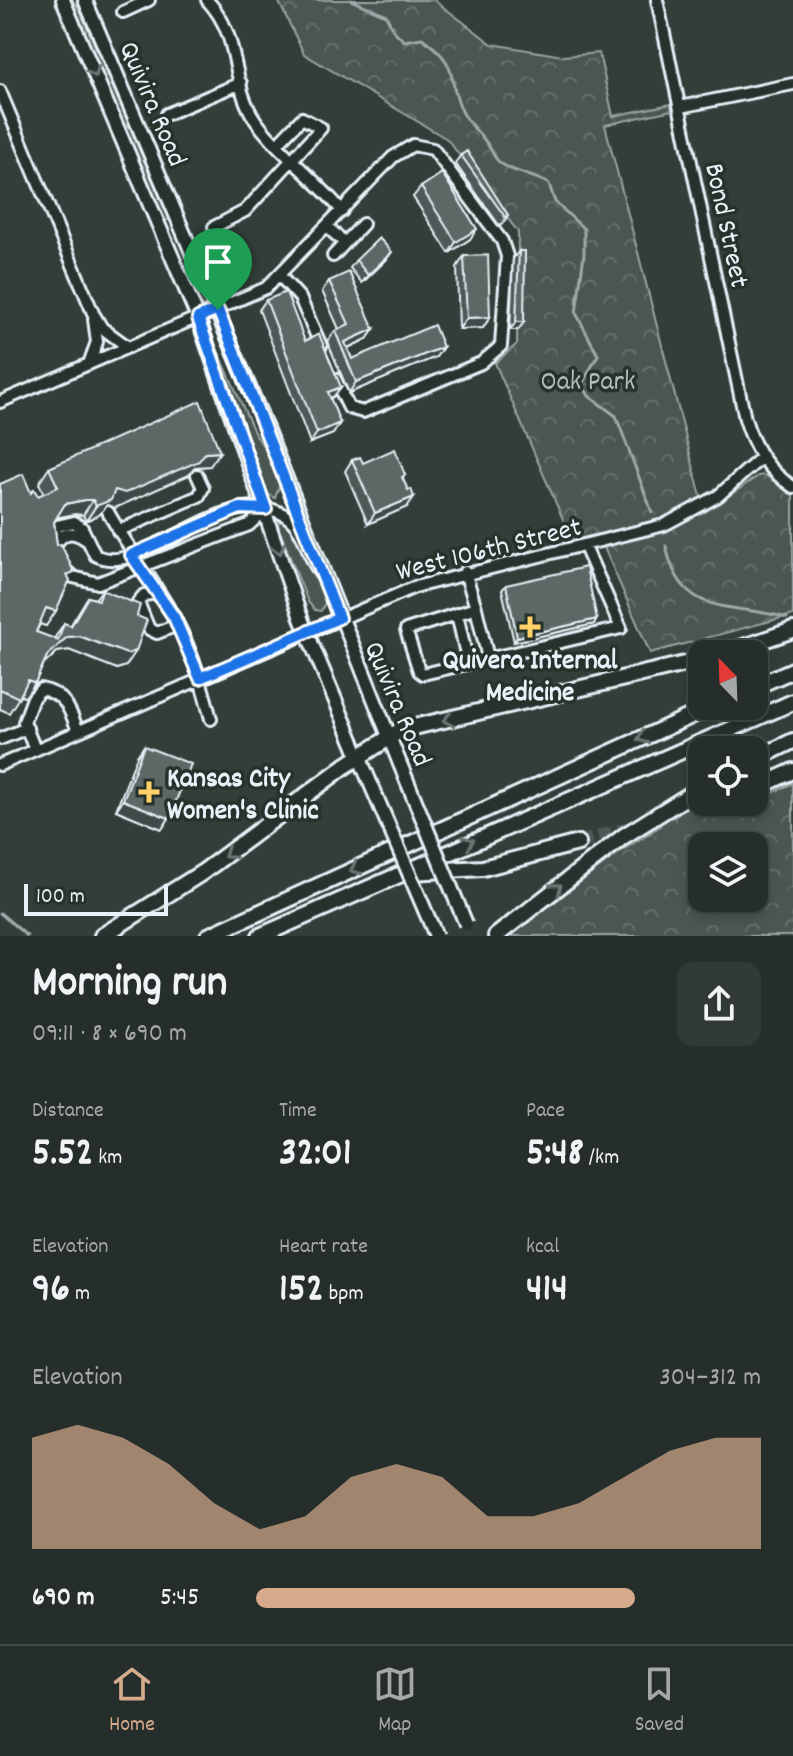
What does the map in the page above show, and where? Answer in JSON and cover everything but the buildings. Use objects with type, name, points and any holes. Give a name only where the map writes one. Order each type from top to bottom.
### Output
[{"type":"highway","points":[[764,640],[793,630]]},
{"type":"highway","points":[[102,936],[203,872],[359,757],[401,730],[688,663]]},
{"type":"highway","points":[[768,680],[789,670]]},
{"type":"highway","points":[[260,936],[793,702]]},
{"type":"highway","points":[[208,936],[688,717]]},
{"type":"highway","points":[[768,753],[793,741]]},
{"type":"highway","points":[[768,783],[793,771]]},
{"type":"highway","points":[[496,936],[624,836],[688,796]]},
{"type":"highway","points":[[398,873],[483,868],[578,843]]},
{"type":"main road","name":"Quivira Road","points":[[63,0],[198,318],[306,632],[436,936]]},
{"type":"main road","name":"Quivira Road","points":[[85,0],[218,310],[339,618],[469,930]]},
{"type":"street","points":[[123,12],[149,0]]},
{"type":"street","points":[[207,0],[229,32],[241,83],[254,119],[342,211]]},
{"type":"street","name":"Bond Street","points":[[657,0],[745,419],[754,446],[762,457]]},
{"type":"street","points":[[167,114],[241,83]]},
{"type":"street","points":[[680,107],[793,84]]},
{"type":"street","points":[[0,91],[93,313],[102,328],[128,347]]},
{"type":"street","points":[[214,227],[245,211],[321,128],[302,118],[278,143]]},
{"type":"street","points":[[0,402],[266,288],[393,157],[413,145],[433,149],[506,249],[505,325],[499,349],[481,363],[375,408],[355,412],[343,399],[332,372]]},
{"type":"street","points":[[333,256],[363,224]]},
{"type":"street","points":[[326,226],[345,243]]},
{"type":"street","points":[[280,276],[300,298],[326,358]]},
{"type":"street","points":[[89,364],[97,342],[93,313]]},
{"type":"street","points":[[762,457],[793,487]]},
{"type":"street","name":"West 106th Street","points":[[0,765],[415,587],[465,572],[639,534],[686,516],[734,485],[762,457]]},
{"type":"street","points":[[118,531],[199,496],[203,488],[197,475]]},
{"type":"street","points":[[266,509],[249,525],[98,583],[65,573],[53,548],[52,532],[64,522],[74,522],[82,528],[95,555],[102,559],[119,560],[240,508],[266,509],[275,510],[297,525],[313,565],[324,578]]},
{"type":"street","points":[[108,512],[131,555],[177,625],[200,678],[211,719]]},
{"type":"street","points":[[476,608],[406,630],[419,671],[423,674],[621,628],[585,547]]},
{"type":"street","points":[[465,572],[488,658]]},
{"type":"street","points":[[157,593],[144,595],[138,602],[149,629],[157,633],[177,625]]},
{"type":"street","points":[[457,614],[468,663]]},
{"type":"street","points":[[35,750],[24,722],[33,698],[41,689],[53,691],[65,700],[78,731]]},
{"type":"street","points":[[0,739],[27,728]]},
{"type":"green space","points":[[69,0],[73,0],[80,11],[169,219],[166,221],[153,198]]},
{"type":"green space","name":"Oak Park","points":[[278,0],[434,0],[492,44],[563,56],[599,53],[613,116],[671,104],[672,110],[605,125],[705,512],[758,476],[765,475],[793,495],[793,615],[699,640],[688,640],[688,643],[650,653],[599,536],[572,540],[495,363],[517,344],[518,232],[447,139],[304,54]]},
{"type":"green space","points":[[217,348],[254,432],[276,466],[280,484],[275,498],[268,494]]},
{"type":"green space","points":[[283,520],[302,546],[320,582],[326,601],[321,611],[315,610],[308,602],[279,529],[278,522]]},
{"type":"green space","points":[[793,783],[793,936],[509,936],[620,852],[688,808],[688,816],[768,816],[768,795]]},
{"type":"waterway","points":[[351,0],[386,15],[393,30],[404,41],[422,38],[435,48],[448,64],[465,116],[496,159],[509,168],[549,184],[555,202],[584,229],[576,313],[598,355],[582,384],[589,396],[616,416],[652,512]]},
{"type":"waterway","points":[[666,546],[673,570],[684,586],[697,597],[729,608],[787,618]]},
{"type":"waterway","points":[[0,913],[27,936]]},
{"type":"tunnel","points":[[578,843],[688,811]]},
{"type":"place","name":"Quivera Internal Medicine","points":[[530,627]]},
{"type":"place","name":"Kansas City Women's Clinic","points":[[149,792]]},
{"type":"route","points":[[218,310],[339,618],[200,678],[174,617],[131,555],[240,508],[266,509],[198,318],[218,310]]}]
